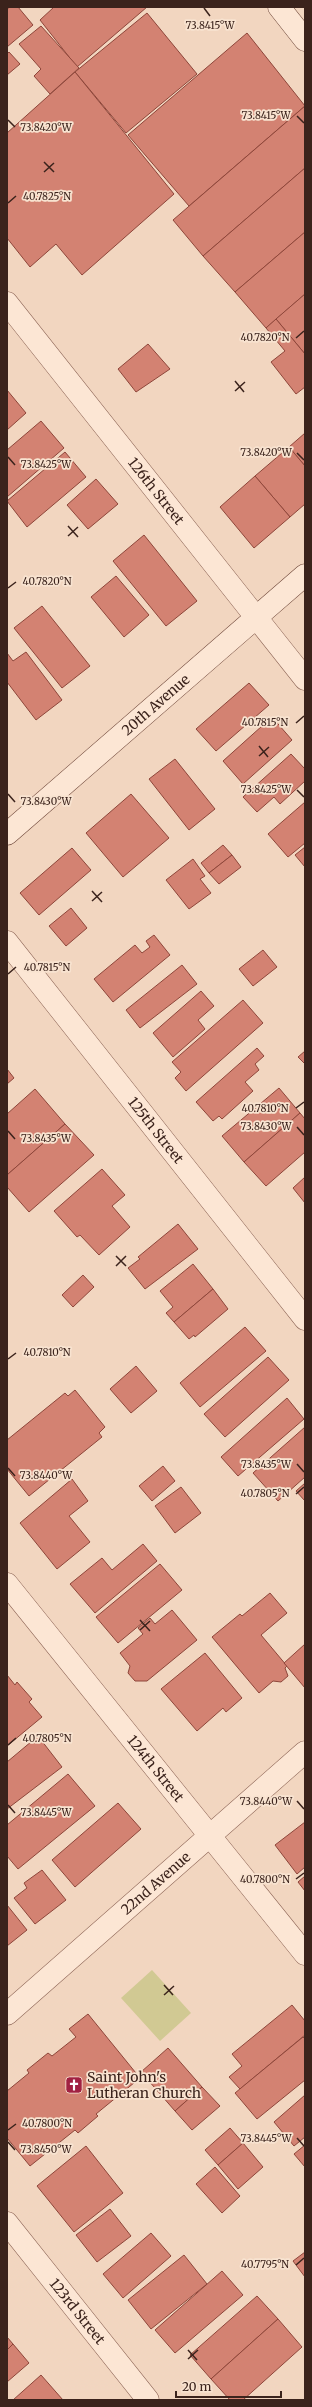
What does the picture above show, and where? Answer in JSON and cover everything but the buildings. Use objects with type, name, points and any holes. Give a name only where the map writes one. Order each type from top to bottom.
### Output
[{"type":"street","points":[[279,7],[305,40]]},
{"type":"street","name":"126th Street","points":[[7,303],[305,679]]},
{"type":"street","name":"20th Avenue","points":[[7,834],[305,575]]},
{"type":"street","name":"125th Street","points":[[7,942],[305,1319]]},
{"type":"street","name":"124th Street","points":[[7,1584],[210,1834],[305,1954]]},
{"type":"street","name":"22nd Avenue","points":[[7,2014],[305,1752]]},
{"type":"street","name":"123rd Street","points":[[7,2223],[148,2400]]},
{"type":"shaded area","points":[[152,1970],[191,2013],[160,2041],[121,1998]]},
{"type":"place","name":"Saint John's Lutheran Church","points":[[74,2085]]}]
